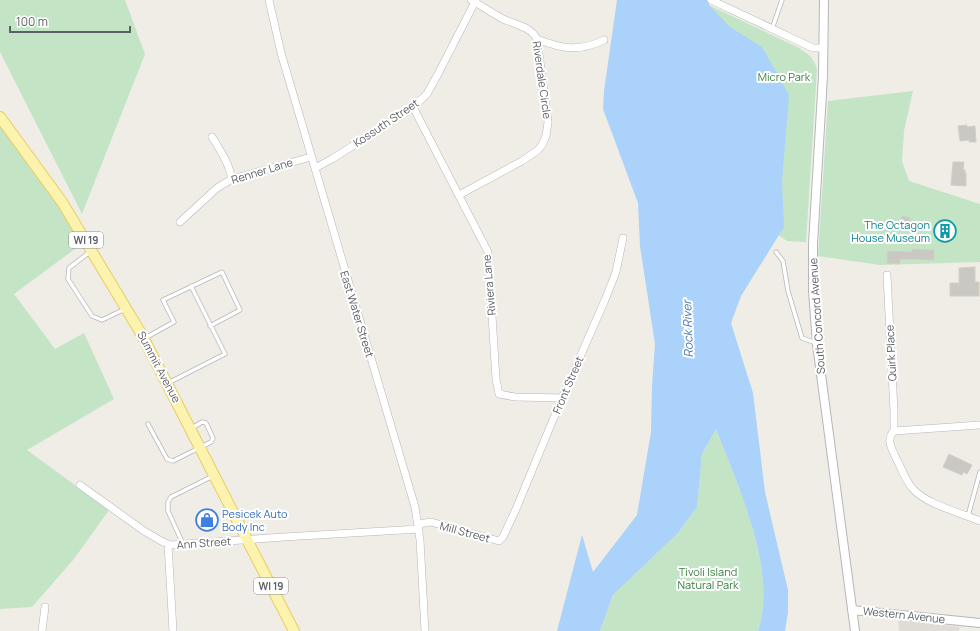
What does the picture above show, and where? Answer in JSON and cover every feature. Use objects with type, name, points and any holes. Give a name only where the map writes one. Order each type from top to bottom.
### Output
[{"type":"main road","name":"Summit Avenue","points":[[0,117],[62,202],[144,338],[294,631]]},
{"type":"street","name":"East Water Street","points":[[270,0],[281,53],[413,500],[419,526],[425,631]]},
{"type":"street","points":[[712,0],[813,48],[823,48]]},
{"type":"street","name":"South Concord Avenue","points":[[824,0],[813,244],[813,291],[817,344],[854,631]]},
{"type":"street","name":"Riverdale Circle","points":[[459,195],[522,161],[538,150],[546,136],[548,122],[537,39],[534,33],[504,19],[474,1]]},
{"type":"street","name":"Kossuth Street","points":[[315,168],[332,159],[413,106],[427,94],[474,1]]},
{"type":"street","points":[[537,39],[553,45],[572,49],[590,46],[604,40]]},
{"type":"street","name":"Riviera Lane","points":[[413,106],[488,252],[496,379],[499,394],[515,397],[562,398]]},
{"type":"street","points":[[212,136],[226,159],[232,179]]},
{"type":"street","name":"Renner Lane","points":[[180,222],[201,201],[217,188],[232,179],[311,157]]},
{"type":"street","name":"Front Street","points":[[507,530],[605,300],[616,272],[623,238]]},
{"type":"street","name":"Quirk Place","points":[[887,275],[894,411],[894,431],[890,435],[889,440],[913,490],[927,500],[968,516]]},
{"type":"street","points":[[894,431],[980,425]]},
{"type":"street","name":"Ann Street","points":[[80,485],[144,531],[168,544],[248,540],[419,526]]},
{"type":"street","points":[[968,516],[980,521]]},
{"type":"street","name":"Mill Street","points":[[419,526],[431,522],[499,541],[507,530]]},
{"type":"street","points":[[168,544],[173,631]]},
{"type":"street","points":[[42,631],[45,608]]},
{"type":"street","name":"Western Avenue","points":[[852,610],[980,623]]},
{"type":"lane","points":[[772,29],[782,0]]},
{"type":"lane","points":[[92,251],[69,268],[68,279],[92,316],[102,320],[126,308]]},
{"type":"lane","points":[[776,252],[782,261],[788,290],[802,338],[817,344]]},
{"type":"lane","points":[[144,338],[174,322],[163,300],[222,272],[240,310],[210,326]]},
{"type":"lane","points":[[167,383],[224,354],[191,286]]},
{"type":"lane","points":[[148,424],[167,459],[173,461],[211,442],[213,438],[206,423],[202,422],[191,429]]},
{"type":"lane","points":[[968,516],[980,472]]},
{"type":"lane","points":[[183,544],[168,511],[168,502],[171,497],[214,476]]},
{"type":"shaded area","points":[[898,620],[960,627],[959,631],[899,631]]},
{"type":"green space","points":[[0,0],[125,0],[145,54],[82,214],[0,52]]},
{"type":"green space","name":"Micro Park","points":[[709,5],[799,48],[813,59],[817,70],[806,242],[787,241],[771,230]]},
{"type":"green space","name":"Micro Park","points":[[913,91],[904,131],[902,161],[909,181],[980,204],[980,262],[880,265],[818,256],[828,101]]},
{"type":"green space","points":[[0,123],[46,184],[83,243],[14,294],[55,349],[84,333],[114,399],[27,450],[109,510],[74,559],[32,607],[0,609]]},
{"type":"green space","name":"Tivoli Island Natural Park","points":[[716,429],[735,476],[753,528],[759,555],[763,582],[763,607],[758,631],[600,631],[613,595],[678,533],[697,507],[702,454]]},
{"type":"water","name":"Rock River","points":[[617,0],[708,0],[709,5],[730,27],[762,47],[789,95],[782,182],[784,227],[741,296],[731,323],[753,393],[765,492],[788,590],[788,612],[785,631],[758,631],[763,607],[763,582],[759,556],[753,529],[744,502],[716,429],[702,454],[697,507],[678,533],[613,595],[600,631],[557,631],[582,535],[593,572],[637,515],[651,432],[655,344],[640,246],[638,203],[603,109],[604,91]]},
{"type":"building","points":[[967,125],[967,127],[975,126],[976,142],[969,142],[969,140],[960,141],[958,126]]},
{"type":"building","points":[[953,162],[964,162],[963,170],[965,170],[966,173],[966,186],[951,185]]},
{"type":"building","points":[[902,216],[910,218],[907,228],[899,226]]},
{"type":"building","name":"The Octagon House Museum","points":[[941,221],[949,221],[955,227],[955,235],[949,241],[941,241],[935,235],[935,227]]},
{"type":"building","points":[[912,249],[934,250],[934,260],[900,259],[900,264],[887,263],[887,251],[912,252]]},
{"type":"building","points":[[975,267],[975,282],[979,282],[979,296],[950,296],[950,283],[959,283],[959,268]]},
{"type":"building","points":[[949,454],[972,465],[967,474],[963,472],[962,475],[943,467]]},
{"type":"place","name":"The Octagon House Museum","points":[[945,231]]},
{"type":"place","name":"Pesicek Auto Body Inc","points":[[207,520]]}]
